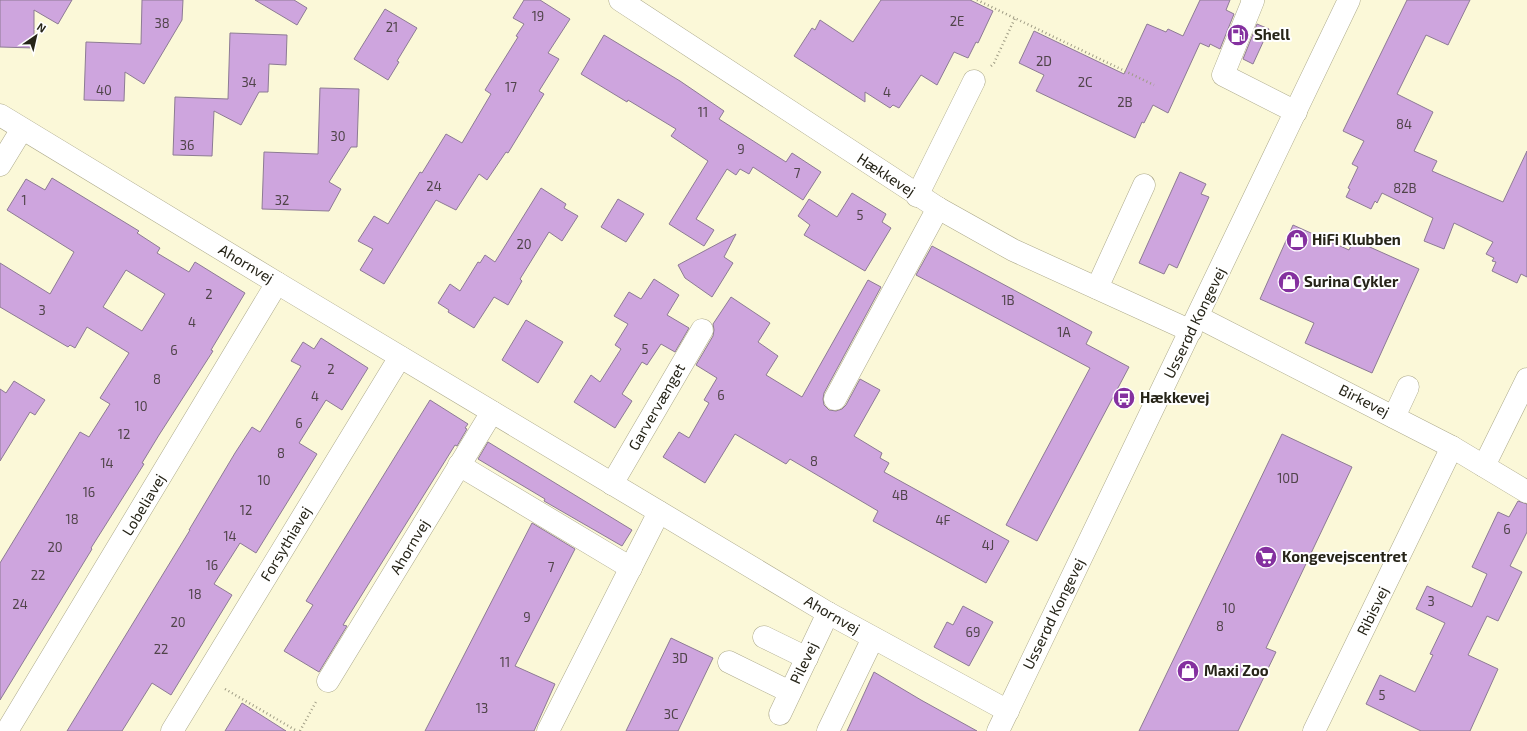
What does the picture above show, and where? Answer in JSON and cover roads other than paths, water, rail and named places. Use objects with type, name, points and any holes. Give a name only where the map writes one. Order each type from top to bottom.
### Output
[{"type":"street","name":"Hækkevej","points":[[620,0],[917,196],[938,208],[1013,250],[1096,288],[1194,324]]},
{"type":"street","points":[[1253,0],[1223,75],[1296,112]]},
{"type":"street","name":"Usserød Kongevej","points":[[998,731],[1296,112],[1344,2]]},
{"type":"street","points":[[917,196],[974,81]]},
{"type":"street","name":"Ahornvej","points":[[0,115],[400,357],[828,613],[1008,711]]},
{"type":"street","points":[[0,165],[22,129]]},
{"type":"street","points":[[1096,288],[1144,184]]},
{"type":"street","points":[[835,399],[938,208]]},
{"type":"street","name":"Lobeliavej","points":[[10,726],[277,283]]},
{"type":"street","name":"Birkevej","points":[[1194,324],[1394,417],[1452,447],[1527,492]]},
{"type":"street","name":"Garvervænget","points":[[612,484],[702,330]]},
{"type":"street","name":"Forsythiavej","points":[[172,731],[400,357]]},
{"type":"street","points":[[1484,466],[1527,379]]},
{"type":"street","points":[[1394,417],[1408,387]]},
{"type":"street","name":"Ahornvej","points":[[328,681],[492,412]]},
{"type":"street","name":"Ribisvej","points":[[1314,731],[1452,447]]},
{"type":"street","points":[[459,465],[631,568]]},
{"type":"street","points":[[548,731],[659,512]]},
{"type":"street","name":"Pilevej","points":[[780,714],[828,613]]},
{"type":"street","points":[[764,637],[807,658]]},
{"type":"street","points":[[828,731],[873,638]]},
{"type":"street","points":[[729,662],[790,692]]},
{"type":"place","name":"Shell","points":[[1238,35]]},
{"type":"place","name":"HiFi Klubben","points":[[1297,240]]},
{"type":"place","name":"Surina Cykler","points":[[1289,282]]},
{"type":"place","name":"Hækkevej","points":[[1124,398]]},
{"type":"place","name":"Kongevejscentret","points":[[1266,557]]},
{"type":"place","name":"Maxi Zoo","points":[[1188,671]]}]
